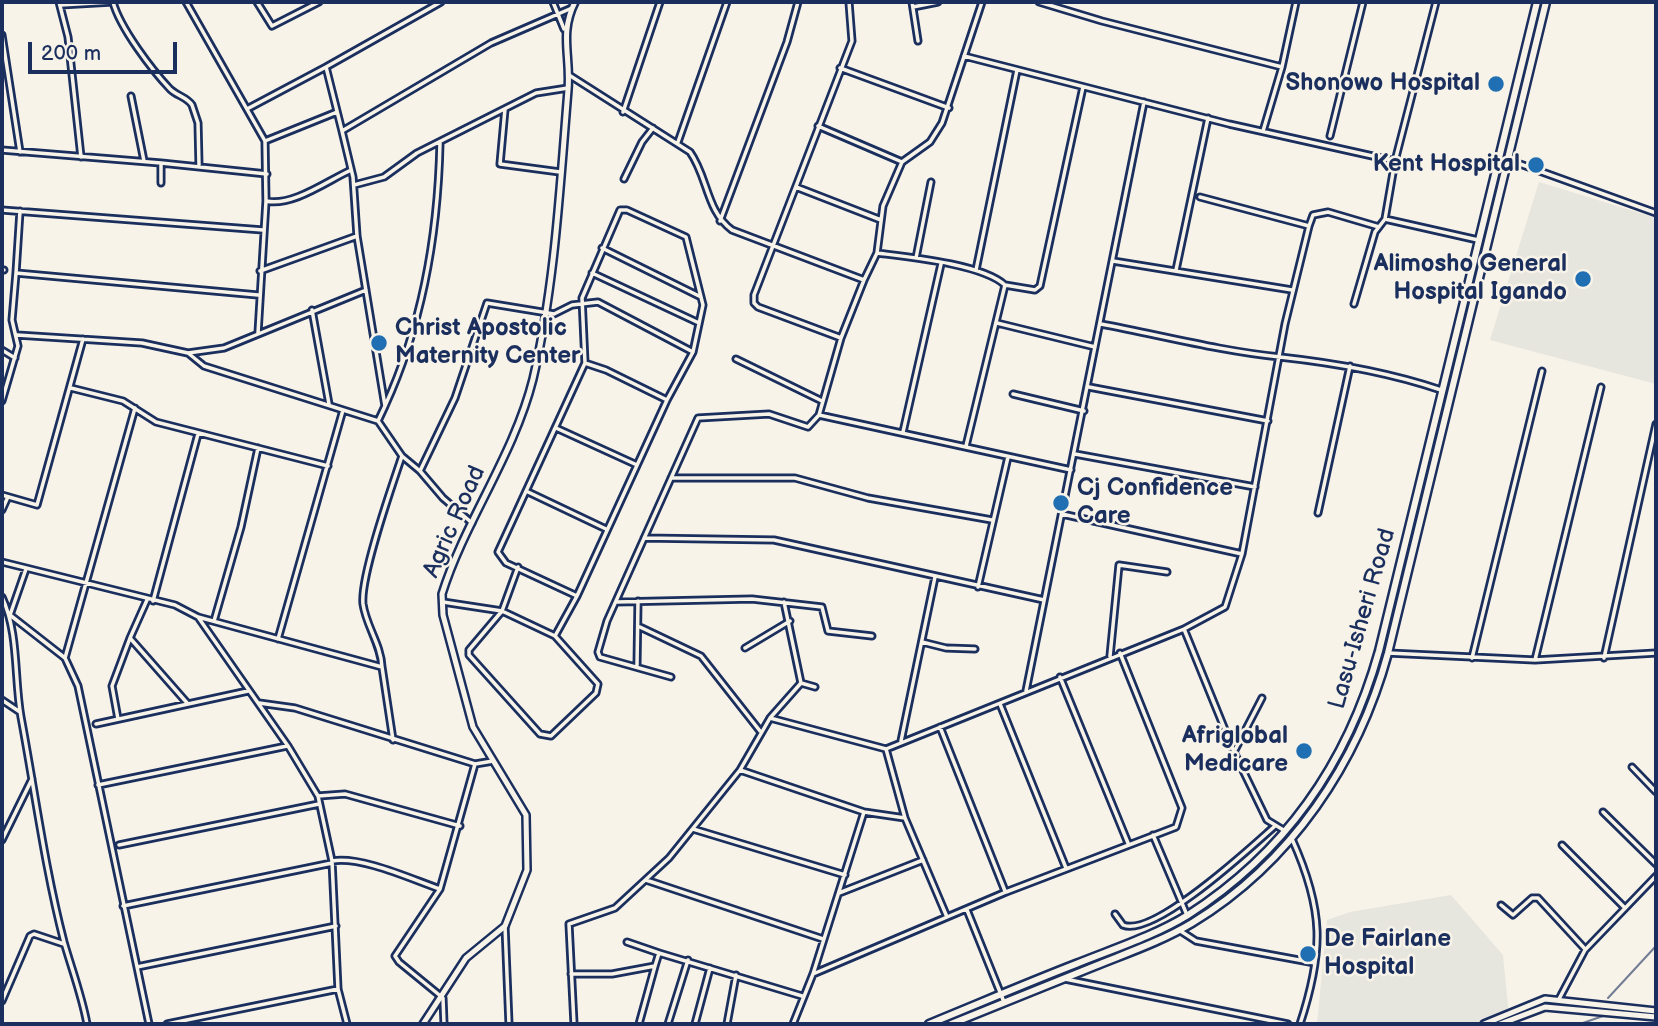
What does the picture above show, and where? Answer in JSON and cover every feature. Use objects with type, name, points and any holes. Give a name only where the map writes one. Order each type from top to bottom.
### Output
[{"type":"main road","name":"Lasu-Isheri Road","points":[[929,1024],[1187,915],[1224,888],[1287,832],[1332,771],[1363,704],[1379,651],[1536,2]]},
{"type":"main road","name":"Lasu-Isheri Road","points":[[951,1024],[1179,930],[1225,901],[1292,839],[1339,774],[1371,708],[1388,653],[1546,2]]},
{"type":"street","points":[[81,156],[68,37],[59,3],[113,2],[120,19],[159,76],[172,91],[192,105],[198,123],[199,165]]},
{"type":"street","points":[[187,2],[265,141],[267,174],[258,295],[258,333]]},
{"type":"street","points":[[257,2],[272,26],[318,2]]},
{"type":"street","points":[[247,109],[441,2]]},
{"type":"street","points":[[553,2],[564,29]]},
{"type":"street","points":[[623,112],[660,2]]},
{"type":"street","points":[[678,142],[727,2]]},
{"type":"street","points":[[720,221],[787,42],[797,2]]},
{"type":"street","points":[[841,338],[758,307],[754,303],[852,41],[849,2]]},
{"type":"street","points":[[918,41],[913,4],[938,2]]},
{"type":"street","points":[[671,677],[598,655],[616,601],[671,478],[701,415],[769,414],[804,428],[818,415],[841,338],[877,253],[883,206],[902,162],[933,139],[949,108],[982,2]]},
{"type":"street","points":[[1039,2],[1282,67]]},
{"type":"street","points":[[1263,131],[1297,2]]},
{"type":"street","points":[[1330,136],[1363,2]]},
{"type":"street","points":[[1354,304],[1369,248],[1385,219],[1395,161],[1436,2]]},
{"type":"street","points":[[342,131],[491,43],[574,5]]},
{"type":"street","points":[[564,29],[574,5]]},
{"type":"street","name":"Agric Road","points":[[423,1024],[443,998],[466,957],[505,926],[526,877],[526,815],[522,803],[473,727],[442,602],[444,587],[530,390],[546,311],[568,88],[564,29]]},
{"type":"street","points":[[2,35],[20,152]]},
{"type":"street","points":[[964,56],[1208,118],[1395,161]]},
{"type":"street","points":[[326,67],[354,186],[357,236],[385,406]]},
{"type":"street","points":[[841,68],[949,108]]},
{"type":"street","points":[[976,270],[1017,69]]},
{"type":"street","points":[[569,75],[623,112],[678,142],[699,165],[720,221],[732,230],[864,280]]},
{"type":"street","points":[[877,253],[992,274],[1005,285],[1035,290],[1040,286],[1083,87]]},
{"type":"street","points":[[354,186],[384,177],[404,161],[536,93],[568,88]]},
{"type":"street","points":[[131,96],[144,161]]},
{"type":"street","points":[[1026,691],[1144,102]]},
{"type":"street","points":[[505,109],[500,164],[560,172]]},
{"type":"street","points":[[265,141],[337,112]]},
{"type":"street","points":[[1176,271],[1208,118]]},
{"type":"street","points":[[818,126],[902,162]]},
{"type":"street","points":[[624,179],[642,142],[653,128]]},
{"type":"street","points":[[378,421],[407,357],[423,303],[440,143]]},
{"type":"street","points":[[2,150],[199,165],[267,174]]},
{"type":"street","points":[[1507,159],[1656,213]]},
{"type":"street","points":[[161,163],[161,183]]},
{"type":"street","points":[[266,201],[275,203],[288,200],[351,170]]},
{"type":"street","points":[[916,258],[931,182]]},
{"type":"street","points":[[796,187],[881,220]]},
{"type":"street","points":[[1200,197],[1309,226]]},
{"type":"street","points":[[2,210],[263,230]]},
{"type":"street","points":[[555,636],[577,596],[667,400],[693,352],[703,305],[686,237],[628,210],[620,210],[602,248],[582,303],[585,363],[498,552],[501,558],[518,568],[577,596]]},
{"type":"street","points":[[2,401],[15,358],[17,335],[12,320],[20,211]]},
{"type":"street","points":[[770,718],[886,749],[1000,704],[1110,656],[1184,629],[1224,607],[1242,554],[1292,290],[1313,215],[1328,212],[1379,227]]},
{"type":"street","points":[[1385,219],[1479,240]]},
{"type":"street","points":[[260,271],[357,236]]},
{"type":"street","points":[[602,248],[701,297]]},
{"type":"street","points":[[1113,261],[1292,290]]},
{"type":"street","points":[[902,432],[940,264]]},
{"type":"street","points":[[16,273],[258,295]]},
{"type":"street","points":[[592,273],[699,323]]},
{"type":"street","points":[[966,446],[1005,285]]},
{"type":"street","points":[[17,335],[142,343],[188,353],[224,348],[366,290]]},
{"type":"street","points":[[420,471],[455,398],[484,306],[491,302],[554,314],[582,303],[598,302],[693,352]]},
{"type":"street","points":[[312,310],[329,404]]},
{"type":"street","points":[[997,323],[1095,347]]},
{"type":"street","points":[[1101,324],[1280,357],[1350,366],[1408,379],[1441,390]]},
{"type":"street","points":[[2,495],[8,499],[37,505],[83,339]]},
{"type":"street","points":[[2,350],[15,358]]},
{"type":"street","points":[[188,353],[204,366],[378,421],[402,456],[472,523]]},
{"type":"street","points":[[736,359],[822,401]]},
{"type":"street","points":[[585,363],[606,370],[667,400]]},
{"type":"street","points":[[1318,513],[1350,366]]},
{"type":"street","points":[[1472,658],[1542,372]]},
{"type":"street","points":[[1088,387],[1268,421]]},
{"type":"street","points":[[1535,660],[1601,387]]},
{"type":"street","points":[[71,388],[123,401],[156,422],[328,466]]},
{"type":"street","points":[[1013,394],[1084,411]]},
{"type":"street","points":[[65,658],[135,408]]},
{"type":"street","points":[[278,639],[343,410]]},
{"type":"street","points":[[818,415],[1071,470]]},
{"type":"street","points":[[1604,658],[1656,424]]},
{"type":"street","points":[[556,428],[637,466]]},
{"type":"street","points":[[153,601],[198,434]]},
{"type":"street","points":[[214,621],[241,527],[258,448]]},
{"type":"street","points":[[1075,454],[1256,487]]},
{"type":"street","points":[[393,740],[381,654],[368,622],[363,597],[402,456]]},
{"type":"street","points":[[978,587],[1008,457]]},
{"type":"street","points":[[671,478],[800,479],[868,498],[992,520]]},
{"type":"street","points":[[526,491],[607,529]]},
{"type":"street","points":[[2,510],[8,499]]},
{"type":"street","points":[[1062,514],[1242,554]]},
{"type":"street","points":[[644,538],[774,540],[1044,600]]},
{"type":"street","points":[[2,562],[175,605],[198,617],[382,667]]},
{"type":"street","points":[[1110,656],[1119,565],[1167,572]]},
{"type":"street","points":[[442,602],[502,611],[555,636],[598,688],[551,736],[545,736],[469,655],[469,650],[502,611],[518,568]]},
{"type":"street","points":[[10,615],[26,569]]},
{"type":"street","points":[[901,741],[934,577]]},
{"type":"street","points":[[2,597],[10,615],[20,712],[32,779],[65,944],[77,978],[87,1024]]},
{"type":"street","points":[[117,719],[113,686],[147,600]]},
{"type":"street","points":[[616,601],[784,602],[822,607],[828,631],[872,636]]},
{"type":"street","points":[[636,665],[640,627],[638,601]]},
{"type":"street","points":[[784,602],[801,683]]},
{"type":"street","points":[[10,615],[65,658],[78,686],[149,1024]]},
{"type":"street","points":[[198,617],[288,746],[318,796],[332,862],[338,989],[347,1024]]},
{"type":"street","points":[[746,648],[790,621]]},
{"type":"street","points":[[640,627],[701,656],[760,731]]},
{"type":"street","points":[[1184,629],[1234,752],[1267,820],[1287,832]]},
{"type":"street","points":[[130,638],[188,704]]},
{"type":"street","points":[[922,642],[955,649],[975,649]]},
{"type":"street","points":[[813,974],[1066,867],[1175,827],[1183,810],[1120,653]]},
{"type":"street","points":[[1388,653],[1535,660],[1656,653]]},
{"type":"street","points":[[1060,677],[1128,844]]},
{"type":"street","points":[[801,683],[815,687]]},
{"type":"street","points":[[574,1024],[569,925],[615,908],[645,880],[693,829],[740,770],[760,731],[801,683]]},
{"type":"street","points":[[96,724],[249,691]]},
{"type":"street","points":[[1234,752],[1262,698]]},
{"type":"street","points":[[2,700],[20,712]]},
{"type":"street","points":[[258,704],[295,708],[475,764],[493,761]]},
{"type":"street","points":[[1000,704],[1066,867]]},
{"type":"street","points":[[940,727],[1006,892]]},
{"type":"street","points":[[97,785],[288,746]]},
{"type":"street","points":[[886,749],[905,818],[947,917]]},
{"type":"street","points":[[444,1024],[443,998],[399,962],[396,956],[440,889],[460,826],[475,764]]},
{"type":"street","points":[[1632,767],[1656,792]]},
{"type":"street","points":[[740,770],[864,811],[905,818]]},
{"type":"street","points":[[2,840],[32,779]]},
{"type":"street","points":[[318,796],[345,794],[460,826]]},
{"type":"street","points":[[119,845],[320,803]]},
{"type":"street","points":[[793,1024],[813,974],[864,811]]},
{"type":"street","points":[[1603,812],[1656,864]]},
{"type":"street","points":[[1115,914],[1123,925],[1135,926],[1182,905],[1276,825]]},
{"type":"street","points":[[693,829],[845,875]]},
{"type":"street","points":[[1153,835],[1187,915]]},
{"type":"street","points":[[1292,839],[1318,917],[1315,963],[1300,1024]]},
{"type":"street","points":[[1562,845],[1625,908]]},
{"type":"street","points":[[123,906],[341,860],[389,871],[440,889]]},
{"type":"street","points":[[839,893],[923,860]]},
{"type":"street","points":[[1559,999],[1585,950],[1656,876]]},
{"type":"street","points":[[645,880],[823,939]]},
{"type":"street","points":[[1501,905],[1513,915],[1532,898],[1538,898],[1585,950]]},
{"type":"street","points":[[967,909],[1005,1002]]},
{"type":"street","points":[[137,967],[336,926]]},
{"type":"street","points":[[505,926],[509,1024]]},
{"type":"street","points":[[1179,930],[1196,941],[1315,963]]},
{"type":"street","points":[[2,1001],[30,936],[34,934],[65,944]]},
{"type":"street","points":[[627,942],[803,996]]},
{"type":"street","points":[[639,1024],[659,953]]},
{"type":"street","points":[[668,1024],[688,960]]},
{"type":"street","points":[[571,974],[612,974],[655,966]]},
{"type":"street","points":[[695,1024],[710,968]]},
{"type":"street","points":[[727,1024],[736,975]]},
{"type":"street","points":[[1063,979],[1288,1024]]},
{"type":"street","points":[[167,1024],[338,989]]},
{"type":"street","points":[[1484,1024],[1531,1002],[1559,999],[1656,1011]]},
{"type":"street","points":[[1500,1024],[1545,1007],[1656,1017]]},
{"type":"shaded area","name":"Alimosho General Hospital Igando","points":[[1539,182],[1656,218],[1656,384],[1490,340]]},
{"type":"shaded area","points":[[1451,895],[1503,955],[1509,1016],[1492,1024],[1317,1024],[1327,920],[1350,912]]},
{"type":"waterway","points":[[1608,998],[1656,946]]},
{"type":"waterway","points":[[1580,1024],[1606,1015]]},
{"type":"place","name":"Shonowo Hospital","points":[[1496,84]]},
{"type":"place","name":"Kent Hospital","points":[[1536,165]]},
{"type":"place","name":"Alimosho General Hospital Igando","points":[[1583,279]]},
{"type":"place","name":"Christ Apostolic Maternity Center","points":[[379,343]]},
{"type":"place","name":"Cj Confidence Care","points":[[1061,503]]},
{"type":"place","name":"Afriglobal Medicare","points":[[1304,751]]},
{"type":"place","name":"De Fairlane Hospital","points":[[1308,954]]}]
